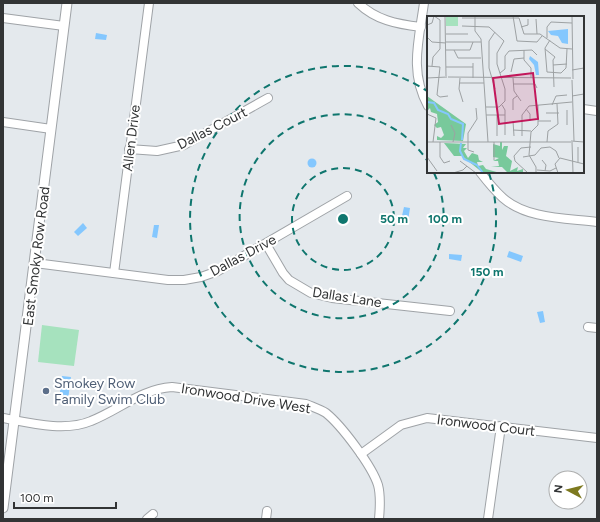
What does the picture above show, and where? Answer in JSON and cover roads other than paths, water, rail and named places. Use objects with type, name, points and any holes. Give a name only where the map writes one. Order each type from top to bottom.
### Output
[{"type":"street","name":"East Smoky Row Road","points":[[3,508],[67,3]]},
{"type":"street","name":"Allen Drive","points":[[114,272],[149,3]]},
{"type":"street","points":[[358,3],[366,11],[385,21],[421,27]]},
{"type":"street","points":[[424,3],[416,73],[418,86],[427,104]]},
{"type":"street","points":[[3,18],[64,26]]},
{"type":"street","name":"Dallas Court","points":[[129,149],[157,151],[184,146],[268,98]]},
{"type":"street","points":[[584,109],[597,110]]},
{"type":"street","points":[[3,122],[51,128]]},
{"type":"street","points":[[481,173],[503,198],[521,208],[543,215],[597,222]]},
{"type":"street","name":"Dallas Drive","points":[[35,263],[168,280],[184,280],[201,277],[218,271],[346,196]]},
{"type":"street","name":"Dallas Lane","points":[[266,244],[283,273],[289,280],[311,293],[332,298],[450,310]]},
{"type":"street","points":[[588,327],[597,328]]},
{"type":"street","name":"Ironwood Drive West","points":[[3,418],[71,426],[80,425],[107,413],[145,392],[160,388],[172,387],[306,404],[325,413],[362,454],[378,485],[380,496],[379,519]]},
{"type":"street","name":"Ironwood Court","points":[[362,454],[401,426],[418,420],[438,418],[597,438]]},
{"type":"street","points":[[488,519],[501,426]]},
{"type":"water","points":[[96,33],[107,35],[106,40],[95,39]]},
{"type":"water","points":[[312,158],[317,163],[312,168],[307,163]]},
{"type":"water","points":[[404,207],[410,208],[408,221],[401,220]]},
{"type":"water","points":[[83,223],[87,228],[78,236],[74,232]]},
{"type":"water","points":[[154,225],[159,225],[157,238],[152,237]]},
{"type":"water","points":[[509,251],[523,256],[521,262],[507,257]]},
{"type":"water","points":[[449,254],[462,255],[461,261],[449,259]]},
{"type":"water","points":[[543,311],[545,322],[540,323],[537,312]]},
{"type":"water","points":[[62,376],[71,377],[68,400],[59,399]]},
{"type":"place","name":"Smokey Row Family Swim Club","points":[[46,391]]}]
